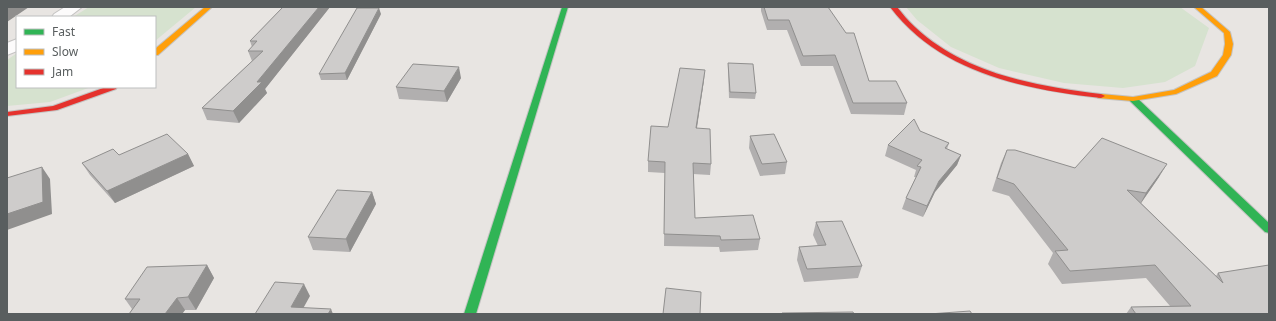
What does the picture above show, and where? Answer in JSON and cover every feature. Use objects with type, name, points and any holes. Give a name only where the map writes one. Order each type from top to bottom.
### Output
[{"type":"street","points":[[61,16],[75,7]]},
{"type":"street","points":[[156,52],[209,7]]},
{"type":"street","points":[[470,314],[565,7]]},
{"type":"street","points":[[893,7],[904,22],[941,52],[995,76],[1063,92],[1133,100],[1176,92],[1214,74],[1227,55],[1229,44],[1227,32],[1197,7]]},
{"type":"street","points":[[7,50],[16,45]]},
{"type":"street","points":[[7,114],[54,108],[110,88]]},
{"type":"street","points":[[1133,100],[1269,229]]},
{"type":"green space","points":[[89,7],[196,7],[156,40],[156,16],[75,16]]},
{"type":"green space","points":[[906,7],[1180,7],[1209,28],[1195,66],[1165,82],[1123,88],[1064,83],[999,68],[951,47],[917,20]]},
{"type":"green space","points":[[16,54],[16,88],[88,88],[50,102],[7,106],[7,60]]},
{"type":"building","points":[[283,7],[319,7],[257,82],[262,82],[233,111],[202,108],[263,51],[248,51],[257,41],[250,41]]},
{"type":"building","points":[[764,7],[828,7],[846,33],[854,33],[869,81],[896,81],[907,103],[853,103],[835,55],[803,56],[789,20],[768,20]]},
{"type":"building","points":[[357,8],[379,8],[345,73],[319,74]]},
{"type":"building","points":[[728,63],[753,64],[756,93],[730,92]]},
{"type":"building","points":[[413,64],[459,67],[444,91],[396,87]]},
{"type":"building","points":[[680,68],[705,70],[696,128],[710,129],[711,164],[693,163],[695,218],[753,215],[760,239],[721,240],[720,236],[664,234],[665,162],[648,161],[651,126],[668,127]]},
{"type":"building","points":[[914,119],[920,131],[949,143],[945,148],[961,155],[939,181],[927,206],[906,198],[921,167],[917,166],[922,160],[888,145]]},
{"type":"building","points":[[167,134],[188,154],[107,191],[82,163],[113,149],[119,155]]},
{"type":"building","points":[[774,134],[787,162],[762,164],[750,136]]},
{"type":"building","points":[[1102,138],[1167,164],[1146,193],[1127,190],[1223,283],[1218,273],[1269,265],[1269,314],[1136,314],[1131,307],[1191,306],[1155,265],[1070,271],[1055,251],[1068,250],[1014,184],[997,178],[1007,150],[1015,150],[1075,168]]},
{"type":"building","points":[[42,167],[43,202],[7,214],[7,178]]},
{"type":"building","points":[[337,190],[372,192],[346,239],[308,237]]},
{"type":"building","points":[[842,221],[862,266],[807,269],[799,247],[826,245],[816,222]]},
{"type":"building","points":[[207,265],[188,297],[177,298],[165,314],[129,314],[140,299],[125,299],[147,267]]},
{"type":"building","points":[[275,282],[304,284],[291,307],[331,309],[328,314],[255,314]]},
{"type":"building","points":[[666,288],[701,292],[700,314],[663,314]]},
{"type":"building","points":[[970,311],[972,314],[929,314]]},
{"type":"building","points":[[853,312],[854,314],[782,314],[782,313]]},
{"type":"traffic: fast","points":[[470,314],[565,7]]},
{"type":"traffic: fast","points":[[1133,99],[1269,229]]},
{"type":"traffic: slow","points":[[156,52],[209,7]]},
{"type":"traffic: slow","points":[[1101,96],[1133,99],[1176,92],[1214,74],[1227,55],[1229,44],[1227,32],[1197,7]]},
{"type":"traffic: jam","points":[[893,7],[912,29],[935,47],[960,61],[1015,81],[1044,88],[1101,96]]},
{"type":"traffic: jam","points":[[7,114],[54,108],[110,88]]}]
